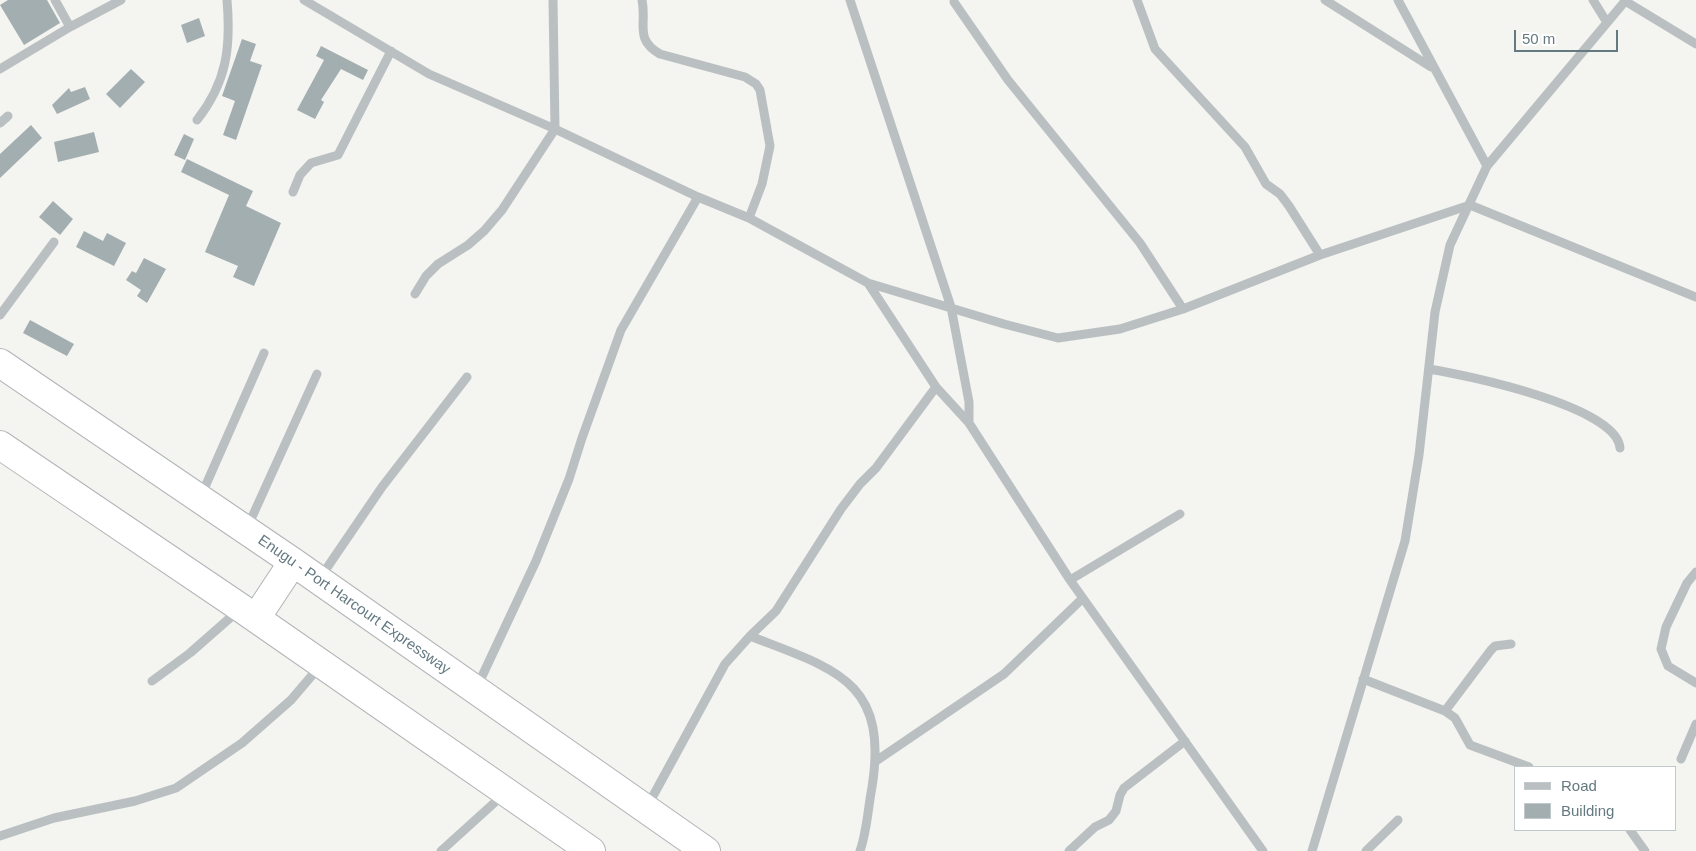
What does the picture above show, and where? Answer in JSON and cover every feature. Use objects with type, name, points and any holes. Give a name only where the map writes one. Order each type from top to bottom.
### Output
[{"type":"highway","name":"Enugu - Port Harcourt Expressway","points":[[0,363],[293,562],[706,851]]},
{"type":"highway","points":[[0,445],[248,613],[591,851]]},
{"type":"highway","points":[[248,613],[293,562]]},
{"type":"street","points":[[54,0],[70,27]]},
{"type":"street","points":[[0,69],[70,27],[121,0]]},
{"type":"street","points":[[197,120],[210,104],[221,81],[228,51],[227,0]]},
{"type":"street","points":[[304,0],[429,74],[555,129],[698,197],[749,218],[868,283],[1058,338],[1120,329],[1183,309],[1320,255],[1470,205],[1696,296]]},
{"type":"street","points":[[415,294],[426,276],[438,264],[468,246],[502,210],[555,129],[553,0]]},
{"type":"street","points":[[642,0],[644,43],[650,49],[660,54],[745,77],[756,84],[760,90],[770,146],[762,184],[749,218]]},
{"type":"street","points":[[850,0],[951,307],[969,402],[969,423]]},
{"type":"street","points":[[1137,0],[1155,48],[1245,147],[1266,184],[1280,194],[1320,255]]},
{"type":"street","points":[[1326,0],[1432,67]]},
{"type":"street","points":[[1398,0],[1432,67],[1487,166]]},
{"type":"street","points":[[1593,0],[1606,21]]},
{"type":"street","points":[[1312,851],[1405,541],[1435,312],[1450,245],[1487,166],[1606,21],[1626,1],[1696,44]]},
{"type":"street","points":[[954,2],[1008,80],[1140,243],[1183,309]]},
{"type":"street","points":[[292,192],[300,175],[311,163],[338,155],[391,51]]},
{"type":"street","points":[[0,123],[8,116]]},
{"type":"street","points":[[476,690],[536,561],[569,479],[621,330],[698,197]]},
{"type":"street","points":[[0,315],[54,242]]},
{"type":"street","points":[[868,283],[936,387],[969,423],[1070,580],[1263,851]]},
{"type":"street","points":[[200,498],[264,353]]},
{"type":"street","points":[[1429,369],[1476,377],[1521,389],[1563,406],[1608,428],[1617,436],[1620,448]]},
{"type":"street","points":[[246,530],[317,374]]},
{"type":"street","points":[[318,580],[382,487],[467,377]]},
{"type":"street","points":[[646,809],[726,664],[750,636],[776,611],[841,509],[860,484],[876,468],[936,387]]},
{"type":"street","points":[[1070,580],[1180,514]]},
{"type":"street","points":[[1695,574],[1687,583],[1666,627],[1661,649],[1668,666],[1696,683]]},
{"type":"street","points":[[876,761],[1004,674],[1083,598]]},
{"type":"street","points":[[152,681],[212,635],[248,613]]},
{"type":"street","points":[[750,636],[814,662],[848,682],[860,696],[870,713],[876,737],[876,761],[860,851]]},
{"type":"street","points":[[1446,711],[1490,650],[1495,646],[1511,644]]},
{"type":"street","points":[[0,836],[20,827],[135,801],[176,788],[242,743],[291,700],[321,664]]},
{"type":"street","points":[[1364,679],[1446,711],[1455,718],[1470,745],[1526,766]]},
{"type":"street","points":[[1682,759],[1696,724]]},
{"type":"street","points":[[1069,851],[1095,827],[1109,820],[1116,811],[1120,794],[1124,788],[1185,741]]},
{"type":"street","points":[[441,851],[506,792]]},
{"type":"street","points":[[1366,851],[1398,820]]},
{"type":"street","points":[[1631,831],[1644,851]]},
{"type":"building","points":[[8,0],[47,0],[60,23],[24,45],[0,5]]},
{"type":"building","points":[[199,18],[205,36],[187,43],[181,25]]},
{"type":"building","points":[[242,39],[256,44],[250,61],[262,65],[236,140],[223,135],[235,101],[222,96]]},
{"type":"building","points":[[321,46],[368,70],[363,80],[341,69],[321,100],[324,102],[315,119],[297,110],[324,60],[316,56]]},
{"type":"building","points":[[131,69],[145,82],[120,108],[106,94]]},
{"type":"building","points":[[85,87],[90,99],[57,114],[52,105],[69,88],[71,92]]},
{"type":"building","points":[[31,125],[42,138],[0,178],[0,154]]},
{"type":"building","points":[[94,132],[99,152],[58,162],[54,142]]},
{"type":"building","points":[[184,134],[194,139],[185,160],[174,155]]},
{"type":"building","points":[[187,159],[253,191],[246,206],[281,223],[254,286],[233,277],[238,266],[205,252],[229,195],[181,172]]},
{"type":"building","points":[[53,201],[73,219],[60,235],[39,217]]},
{"type":"building","points":[[84,231],[103,241],[107,233],[126,243],[114,266],[76,247]]},
{"type":"building","points":[[144,258],[166,269],[147,303],[137,296],[141,290],[126,280],[132,271],[136,273]]},
{"type":"building","points":[[30,320],[74,344],[67,356],[23,333]]}]
